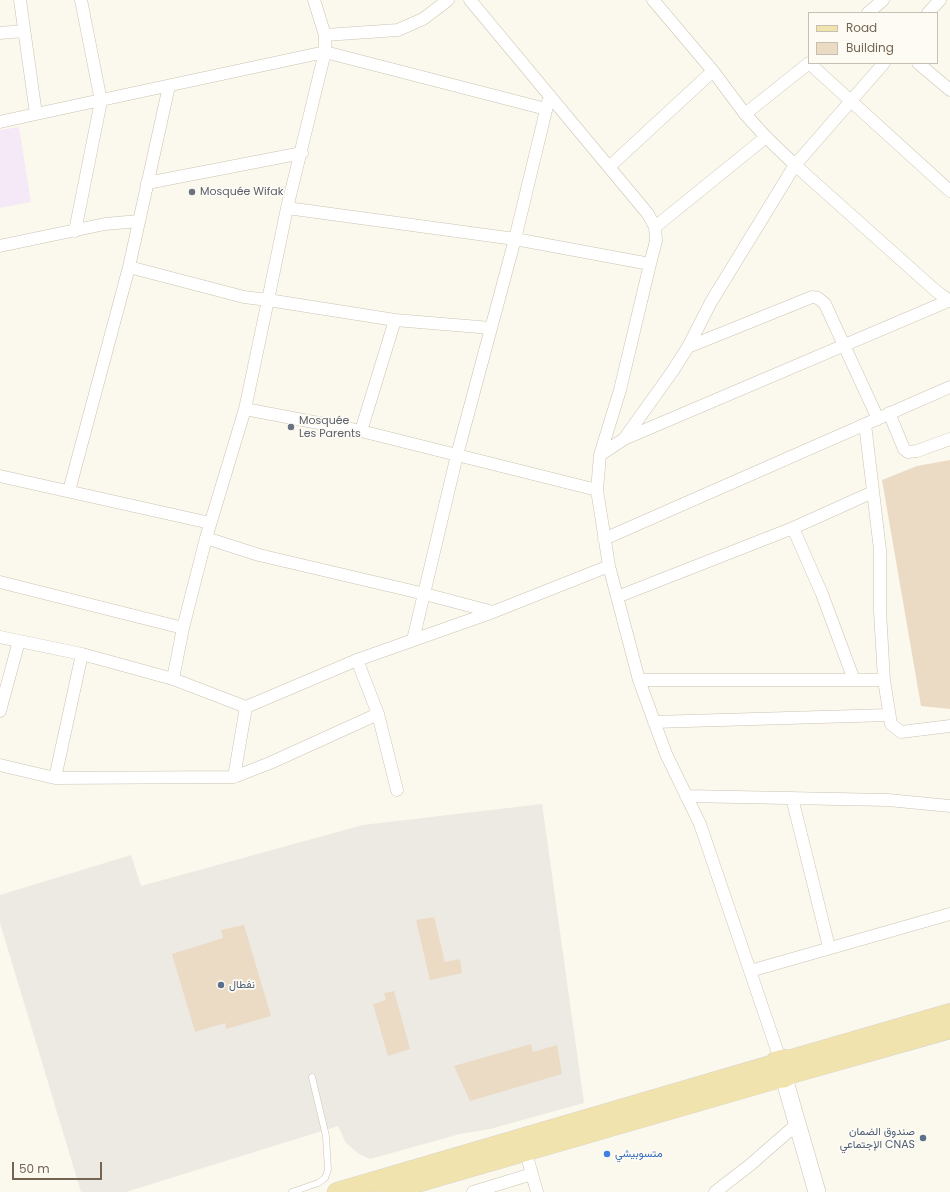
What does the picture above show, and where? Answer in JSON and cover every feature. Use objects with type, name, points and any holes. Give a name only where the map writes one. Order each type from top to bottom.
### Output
[{"type":"main road","points":[[337,1192],[523,1145],[783,1069],[950,1013]]},
{"type":"main road","points":[[783,1069],[950,1029]]},
{"type":"main road","points":[[783,1069],[817,1192]]},
{"type":"main road","points":[[385,1192],[523,1145]]},
{"type":"street","points":[[20,0],[36,114]]},
{"type":"street","points":[[75,231],[101,101],[81,0]]},
{"type":"street","points":[[173,679],[183,628],[210,523],[245,409],[287,208],[302,153],[325,52],[325,35],[314,0]]},
{"type":"street","points":[[325,35],[398,30],[423,19],[448,0]]},
{"type":"street","points":[[470,0],[648,214],[655,227],[656,241],[620,390],[600,455],[597,490],[604,539],[609,566],[639,680],[666,754],[700,824],[716,867],[783,1069]]},
{"type":"street","points":[[869,12],[883,0]]},
{"type":"street","points":[[929,12],[940,0]]},
{"type":"street","points":[[600,455],[624,439],[949,301],[795,165],[766,137],[745,114],[714,71],[655,1]]},
{"type":"street","points":[[0,33],[24,31]]},
{"type":"street","points":[[0,122],[325,52],[546,109]]},
{"type":"street","points":[[745,114],[808,64]]},
{"type":"street","points":[[810,64],[950,191]]},
{"type":"street","points":[[624,439],[688,347],[719,289],[795,165],[883,64]]},
{"type":"street","points":[[919,64],[950,90]]},
{"type":"street","points":[[609,167],[714,71]]},
{"type":"street","points":[[69,492],[129,267],[169,86]]},
{"type":"street","points":[[413,640],[457,455],[515,239],[550,96]]},
{"type":"street","points":[[655,227],[766,137]]},
{"type":"street","points":[[147,183],[302,153]]},
{"type":"street","points":[[287,208],[515,239],[650,264]]},
{"type":"street","points":[[0,246],[105,224],[139,222]]},
{"type":"street","points":[[129,267],[244,297],[395,320],[491,328]]},
{"type":"street","points":[[688,347],[812,297],[818,298],[825,304],[878,419]]},
{"type":"street","points":[[361,431],[395,320]]},
{"type":"street","points":[[604,539],[950,387]]},
{"type":"street","points":[[245,409],[361,431],[597,490]]},
{"type":"street","points":[[889,413],[904,449],[908,452],[917,451],[950,439]]},
{"type":"street","points":[[866,424],[880,550],[879,592],[884,680],[888,715],[891,724],[901,732],[950,726]]},
{"type":"street","points":[[0,476],[210,523]]},
{"type":"street","points":[[617,597],[793,528],[873,492]]},
{"type":"street","points":[[793,528],[822,594],[854,680]]},
{"type":"street","points":[[206,538],[259,555],[425,594],[493,612]]},
{"type":"street","points":[[0,637],[82,654],[173,679],[246,707],[357,660],[493,612],[609,566]]},
{"type":"street","points":[[0,582],[183,628]]},
{"type":"street","points":[[0,711],[19,641]]},
{"type":"street","points":[[55,778],[82,654]]},
{"type":"street","points":[[357,660],[378,714],[397,790]]},
{"type":"street","points":[[639,680],[884,680]]},
{"type":"street","points":[[234,777],[246,707]]},
{"type":"street","points":[[0,765],[55,778],[234,777],[270,763],[378,714]]},
{"type":"street","points":[[654,722],[888,715]]},
{"type":"street","points":[[686,796],[888,800],[950,806]]},
{"type":"street","points":[[792,798],[829,948]]},
{"type":"street","points":[[750,971],[950,914]]},
{"type":"street","points":[[715,1192],[750,1165],[797,1124]]},
{"type":"street","points":[[523,1145],[537,1192]]},
{"type":"street","points":[[473,1192],[532,1174]]},
{"type":"lane","points":[[292,1192],[318,1183],[325,1178],[328,1170],[326,1136],[312,1077]]},
{"type":"shaded area","points":[[19,127],[31,202],[0,208],[0,130]]},
{"type":"shaded area","name":"نفطال","points":[[542,804],[584,1103],[490,1129],[460,1134],[370,1159],[359,1154],[346,1143],[338,1126],[126,1192],[81,1192],[0,923],[0,895],[131,855],[141,886],[363,825]]},
{"type":"building","points":[[950,460],[950,709],[921,706],[882,480],[917,466]]},
{"type":"building","points":[[434,917],[445,962],[460,959],[462,973],[430,980],[416,920]]},
{"type":"building","name":"نفطال","points":[[244,925],[271,1016],[226,1029],[225,1023],[195,1032],[172,954],[223,938],[221,930]]},
{"type":"building","points":[[394,991],[410,1049],[388,1056],[373,1004],[386,1000],[384,993]]},
{"type":"building","points":[[531,1044],[533,1052],[557,1045],[562,1074],[470,1101],[454,1066]]},
{"type":"place","name":"Mosquée Wifak","points":[[192,192]]},
{"type":"place","name":"Mosquée Les Parents","points":[[291,427]]},
{"type":"place","name":"نفطال","points":[[221,985]]},
{"type":"place","name":"صندوق الضمان الإجتماعي CNAS","points":[[923,1138]]},
{"type":"place","name":"متسوبيشي","points":[[607,1154]]}]
